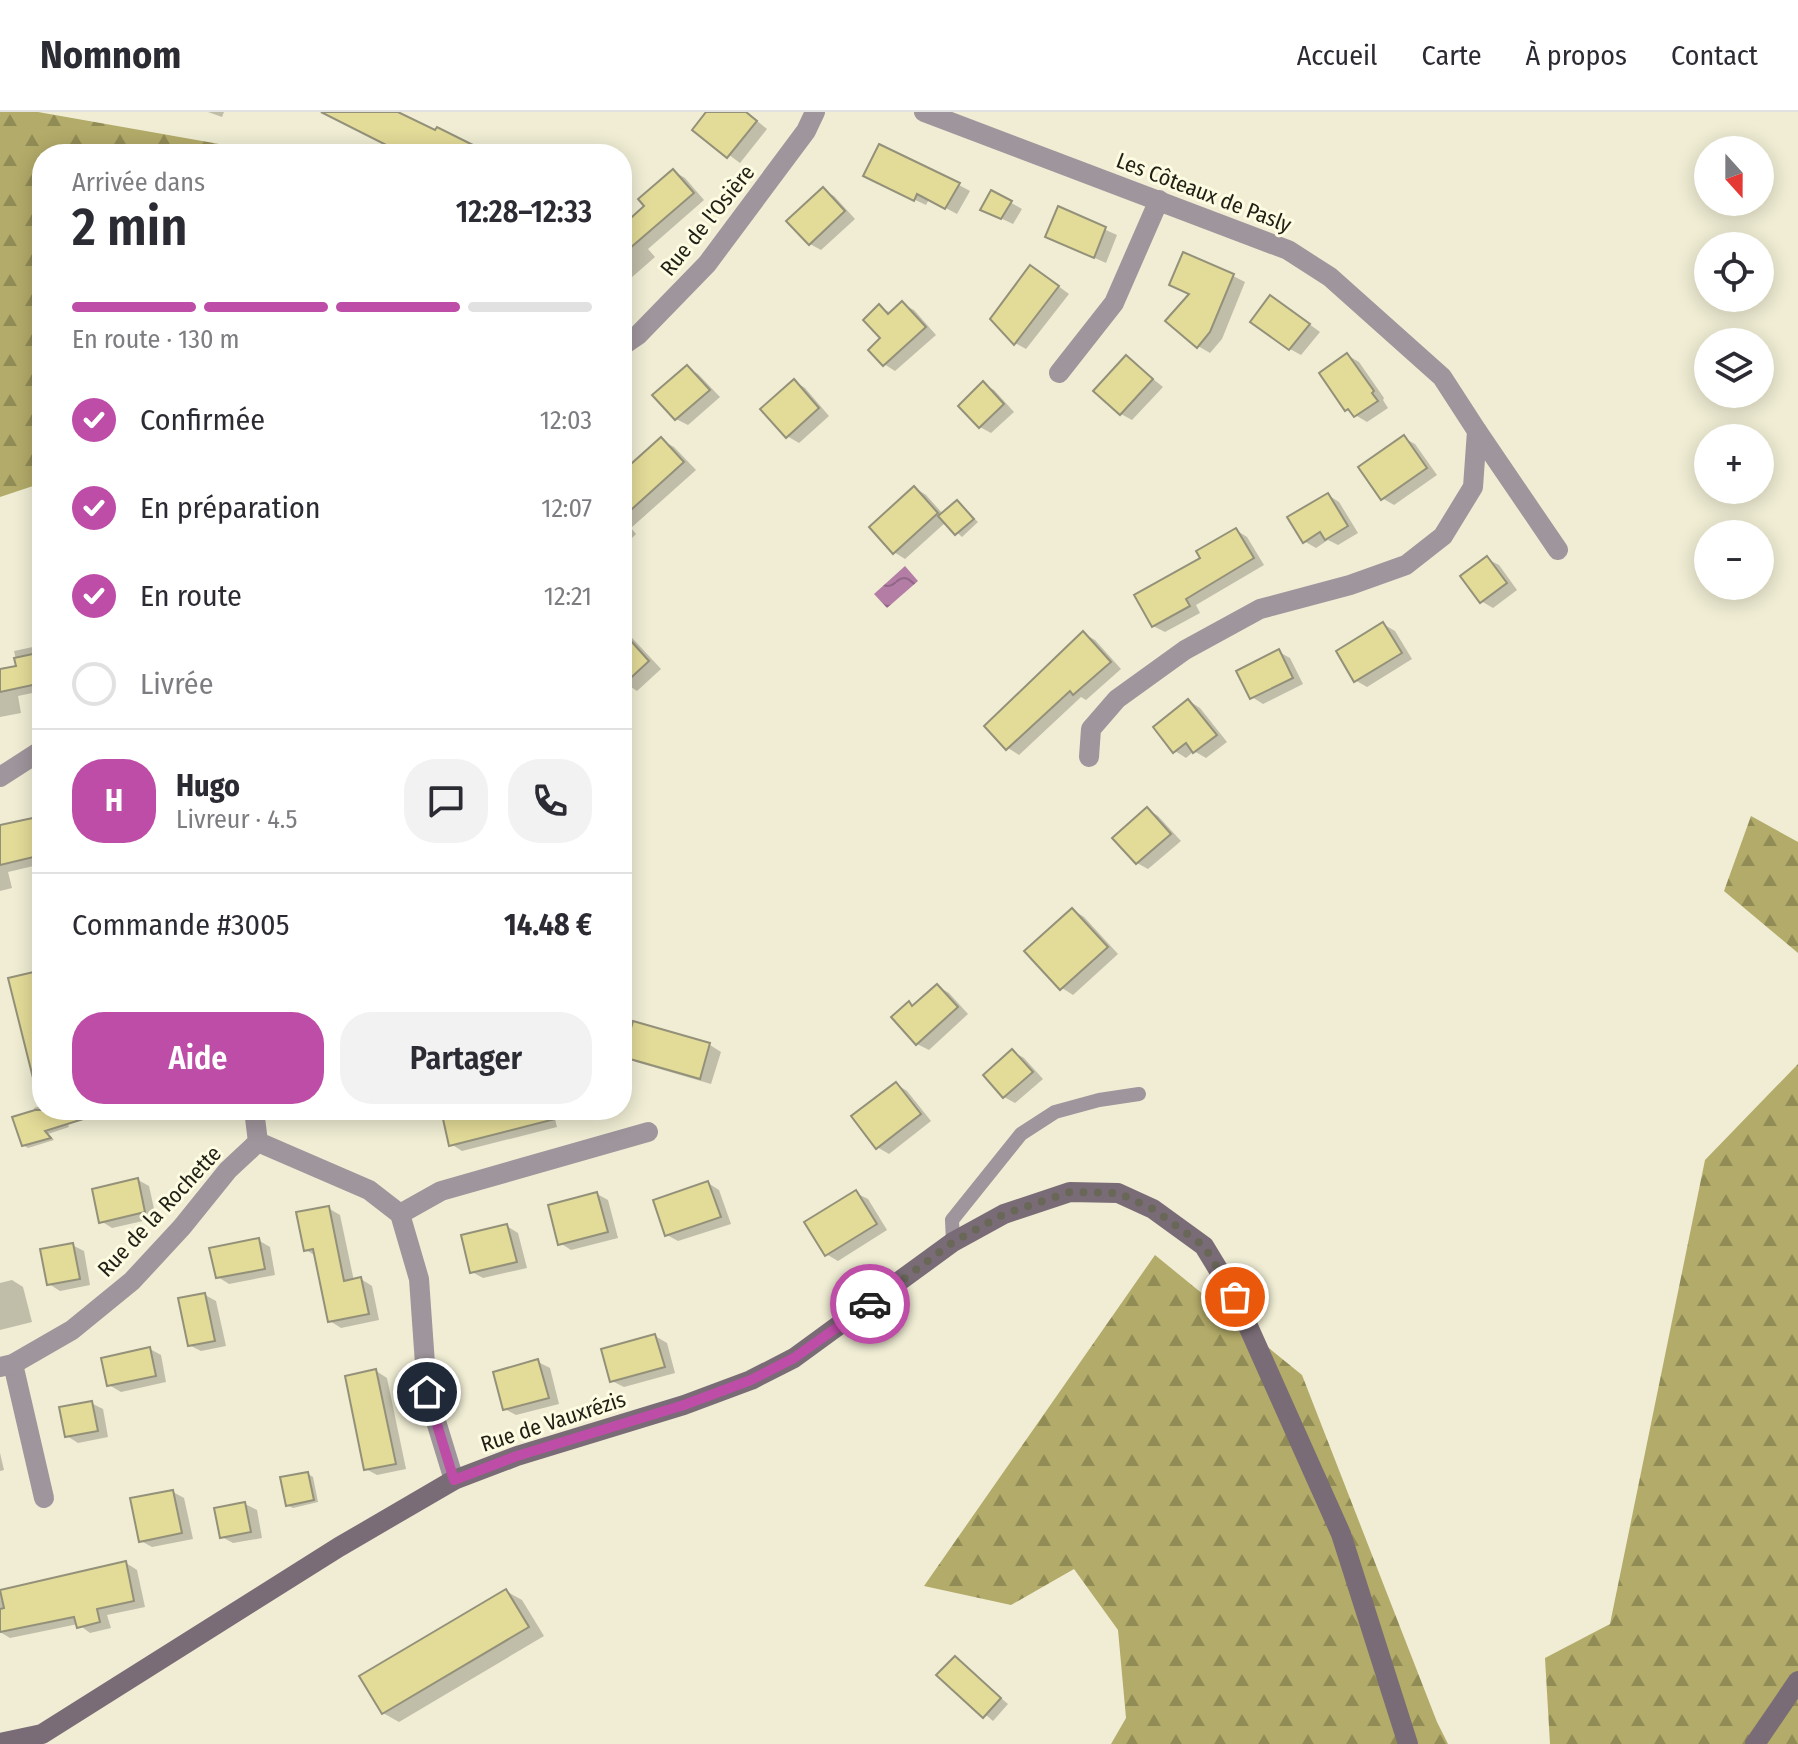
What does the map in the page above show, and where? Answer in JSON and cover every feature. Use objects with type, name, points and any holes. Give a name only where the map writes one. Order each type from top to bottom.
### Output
[{"type":"street","name":"Rue de l'Osière","points":[[632,339],[707,264],[806,131],[815,112]]},
{"type":"street","name":"Les Côteaux de Pasly","points":[[924,112],[1288,250],[1330,277],[1442,377],[1558,550]]},
{"type":"street","points":[[1059,373],[1114,303],[1159,200]]},
{"type":"street","points":[[1089,757],[1091,729],[1117,699],[1185,650],[1260,609],[1350,585],[1406,565],[1443,536],[1473,487],[1477,431]]},
{"type":"street","points":[[0,777],[32,756]]},
{"type":"street","points":[[255,1120],[258,1142],[369,1190],[400,1214],[419,1279],[427,1392],[454,1480]]},
{"type":"street","points":[[400,1214],[441,1191],[648,1132]]},
{"type":"street","name":"Rue de la Rochette","points":[[44,1498],[7,1365],[72,1330],[132,1281],[182,1227],[228,1170],[258,1142]]},
{"type":"street","name":"Rue de Vauxrézis","points":[[0,1743],[42,1734],[339,1547],[454,1480],[517,1456],[684,1405],[751,1380],[794,1358],[953,1242],[1004,1214],[1070,1192],[1118,1193],[1153,1209],[1204,1246],[1235,1297],[1341,1534],[1408,1744]]},
{"type":"street","points":[[1755,1744],[1798,1681]]},
{"type":"lane","points":[[953,1242],[952,1220],[1021,1134],[1055,1112],[1099,1100],[1139,1094]]},
{"type":"green space","points":[[0,112],[38,112],[219,144],[32,144],[32,486],[0,497]]},
{"type":"green space","points":[[1751,816],[1798,842],[1798,953],[1724,891]]},
{"type":"green space","points":[[1798,1064],[1798,1744],[1550,1744],[1545,1658],[1610,1624],[1705,1160]]},
{"type":"green space","points":[[1155,1255],[1302,1375],[1448,1744],[1111,1744],[1126,1718],[1118,1630],[1074,1569],[1011,1605],[924,1586]]},
{"type":"water","points":[[905,566],[918,581],[887,608],[874,594]]},
{"type":"building","points":[[321,112],[398,112],[471,144],[384,144]]},
{"type":"building","points":[[706,112],[746,112],[757,121],[727,158],[692,130]]},
{"type":"building","points":[[879,144],[960,183],[945,209],[917,194],[914,201],[863,176]]},
{"type":"building","points":[[673,169],[694,193],[632,246],[632,217],[644,206],[638,199]]},
{"type":"building","points":[[823,187],[845,211],[809,245],[786,221]]},
{"type":"building","points":[[991,190],[1012,201],[1001,219],[980,210]]},
{"type":"building","points":[[1058,206],[1106,227],[1094,258],[1045,237]]},
{"type":"building","points":[[1183,252],[1234,274],[1210,332],[1197,348],[1165,321],[1189,294],[1169,285]]},
{"type":"building","points":[[1030,265],[1059,286],[1014,345],[990,319]]},
{"type":"building","points":[[1270,295],[1310,324],[1289,350],[1250,322]]},
{"type":"building","points":[[902,301],[926,327],[883,366],[868,350],[880,338],[863,320],[879,304],[888,314]]},
{"type":"building","points":[[1347,353],[1378,401],[1354,417],[1348,409],[1345,411],[1319,373]]},
{"type":"building","points":[[1126,355],[1153,379],[1120,415],[1093,391]]},
{"type":"building","points":[[687,365],[710,390],[675,420],[652,395]]},
{"type":"building","points":[[794,379],[819,408],[786,438],[760,409]]},
{"type":"building","points":[[983,381],[1004,404],[979,428],[958,406]]},
{"type":"building","points":[[1404,435],[1427,468],[1381,500],[1358,467]]},
{"type":"building","points":[[661,437],[684,462],[632,509],[632,463]]},
{"type":"building","points":[[914,486],[938,513],[893,554],[869,527]]},
{"type":"building","points":[[1328,493],[1348,526],[1325,540],[1320,532],[1303,543],[1287,517]]},
{"type":"building","points":[[957,500],[974,519],[955,535],[938,516]]},
{"type":"building","points":[[1236,528],[1254,558],[1186,599],[1190,606],[1152,627],[1134,595],[1200,558],[1196,551]]},
{"type":"building","points":[[1487,556],[1507,583],[1480,603],[1460,576]]},
{"type":"building","points":[[1383,622],[1402,653],[1354,682],[1336,651]]},
{"type":"building","points":[[1083,631],[1111,662],[1073,695],[1070,691],[1006,750],[984,726]]},
{"type":"building","points":[[632,642],[649,661],[632,677]]},
{"type":"building","points":[[1279,649],[1293,678],[1250,699],[1236,671]]},
{"type":"building","points":[[32,654],[32,685],[0,692],[0,669],[16,666],[14,658]]},
{"type":"building","points":[[1188,699],[1217,735],[1193,753],[1186,743],[1173,753],[1153,727]]},
{"type":"building","points":[[1147,807],[1171,834],[1136,864],[1112,838]]},
{"type":"building","points":[[32,818],[32,857],[0,865],[0,825]]},
{"type":"building","points":[[1072,908],[1108,947],[1060,990],[1024,951]]},
{"type":"building","points":[[32,972],[32,1074],[8,978]]},
{"type":"building","points":[[937,984],[958,1007],[916,1045],[891,1017],[909,1001],[912,1006]]},
{"type":"building","points":[[633,1021],[710,1043],[700,1079],[632,1060]]},
{"type":"building","points":[[1012,1049],[1033,1072],[1003,1098],[983,1075]]},
{"type":"building","points":[[896,1082],[921,1114],[876,1149],[851,1116]]},
{"type":"building","points":[[32,1111],[32,1120],[80,1120],[45,1131],[51,1138],[22,1146],[12,1117]]},
{"type":"building","points":[[443,1120],[551,1120],[449,1146]]},
{"type":"building","points":[[138,1178],[145,1212],[99,1223],[92,1189]]},
{"type":"building","points":[[708,1181],[721,1217],[665,1236],[653,1200]]},
{"type":"building","points":[[856,1190],[877,1224],[825,1256],[804,1222]]},
{"type":"building","points":[[597,1192],[608,1232],[558,1245],[548,1205]]},
{"type":"building","points":[[329,1206],[344,1281],[361,1277],[369,1314],[328,1322],[313,1249],[304,1251],[296,1212]]},
{"type":"building","points":[[507,1224],[517,1262],[470,1273],[461,1235]]},
{"type":"building","points":[[259,1238],[265,1269],[216,1278],[209,1248]]},
{"type":"building","points":[[73,1243],[80,1279],[47,1285],[40,1249]]},
{"type":"building","points":[[205,1293],[215,1341],[188,1346],[178,1298]]},
{"type":"building","points":[[655,1334],[665,1367],[610,1382],[601,1349]]},
{"type":"building","points":[[150,1347],[156,1376],[107,1386],[101,1358]]},
{"type":"building","points":[[538,1359],[549,1398],[503,1410],[493,1372]]},
{"type":"building","points":[[376,1369],[396,1464],[364,1470],[345,1376]]},
{"type":"building","points":[[92,1401],[98,1431],[65,1437],[59,1407]]},
{"type":"building","points":[[308,1472],[314,1500],[286,1506],[280,1477]]},
{"type":"building","points":[[173,1490],[182,1533],[139,1542],[130,1498]]},
{"type":"building","points":[[245,1502],[251,1532],[220,1538],[214,1508]]},
{"type":"building","points":[[126,1561],[134,1601],[97,1609],[100,1622],[77,1628],[74,1617],[0,1632],[0,1609],[4,1608],[0,1590]]},
{"type":"building","points":[[506,1589],[529,1627],[382,1714],[359,1676]]},
{"type":"building","points":[[955,1656],[1001,1698],[983,1718],[936,1675]]},
{"type":"way so far","points":[[870,1304],[953,1242],[1004,1214],[1070,1192],[1118,1193],[1153,1209],[1204,1246],[1235,1297]]},
{"type":"route","points":[[427,1392],[454,1480],[517,1456],[684,1405],[751,1380],[794,1358],[870,1304]]}]
